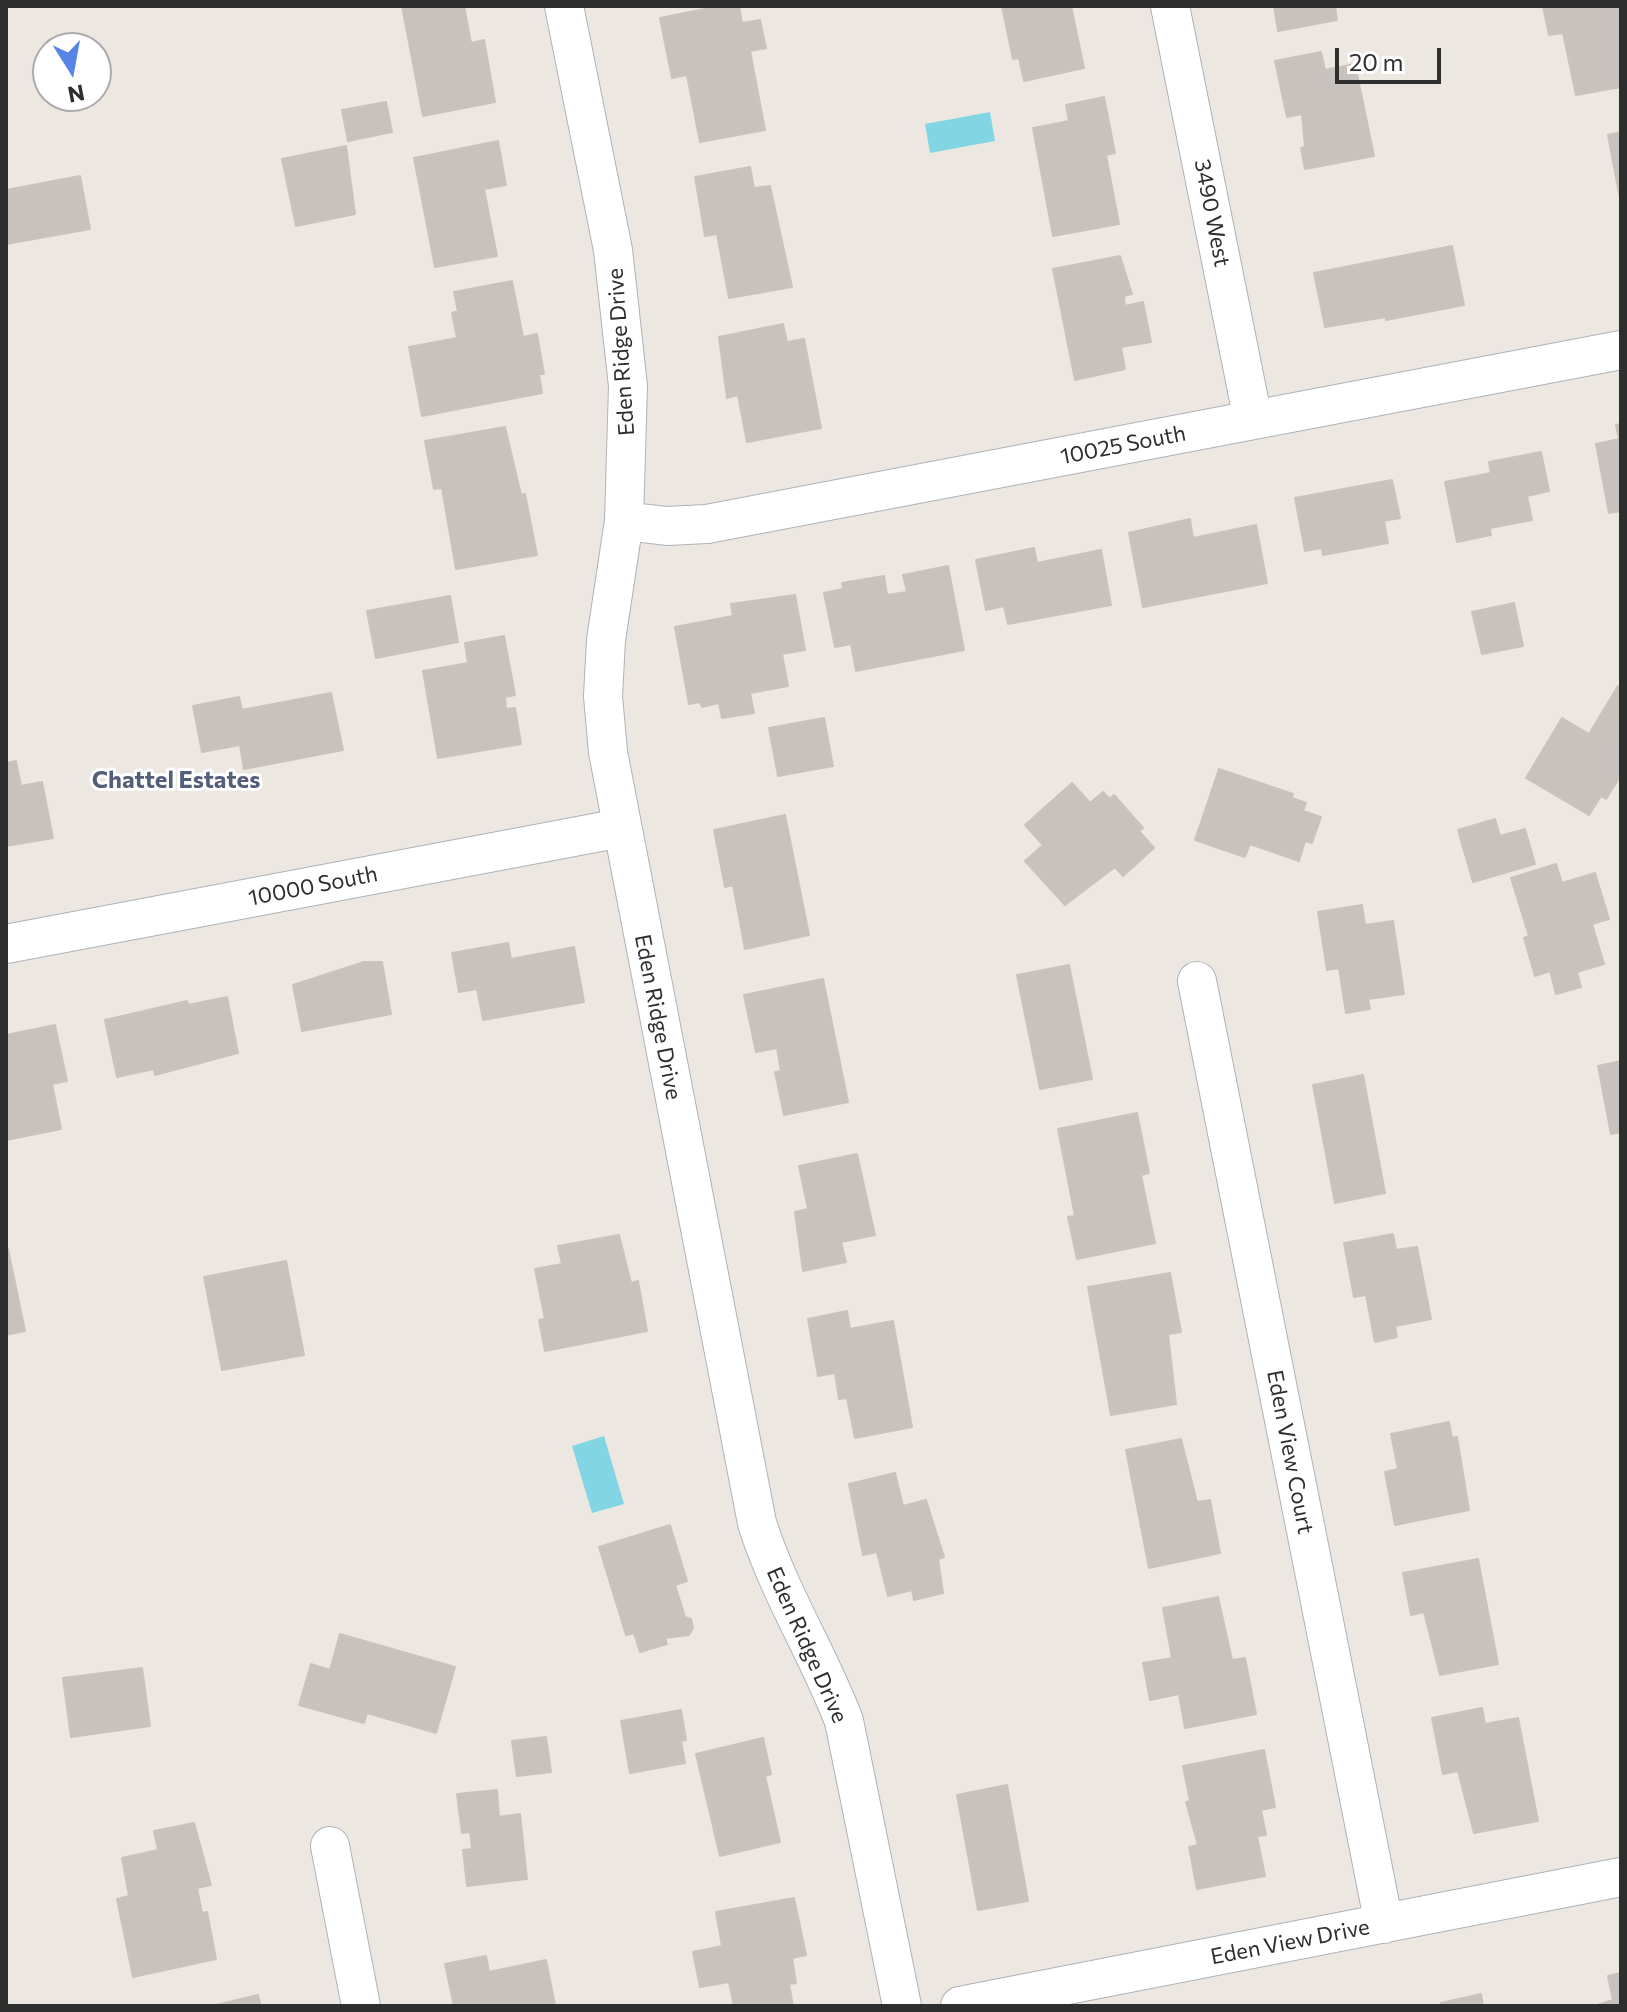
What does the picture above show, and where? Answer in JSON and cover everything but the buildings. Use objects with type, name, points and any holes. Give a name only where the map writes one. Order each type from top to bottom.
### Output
[{"type":"street","name":"Eden Ridge Drive","points":[[564,6],[623,318],[628,386],[624,521],[606,640],[603,696],[621,828],[757,1523],[772,1569],[828,1681],[844,1721],[902,2006]]},
{"type":"street","name":"3490 West","points":[[1170,6],[1253,420]]},
{"type":"street","name":"10025 South","points":[[624,521],[667,526],[707,524],[1621,350]]},
{"type":"street","name":"10000 South","points":[[6,944],[621,828]]},
{"type":"street","name":"Eden View Court","points":[[1197,981],[1384,1924]]},
{"type":"street","points":[[330,1846],[361,2006]]},
{"type":"street","name":"Eden View Drive","points":[[960,2006],[1621,1877]]},
{"type":"water","points":[[990,112],[995,141],[930,153],[925,124]]},
{"type":"water","points":[[604,1436],[624,1504],[592,1513],[572,1446]]},
{"type":"district","name":"Chattel Estates","points":[[176,780]]}]
